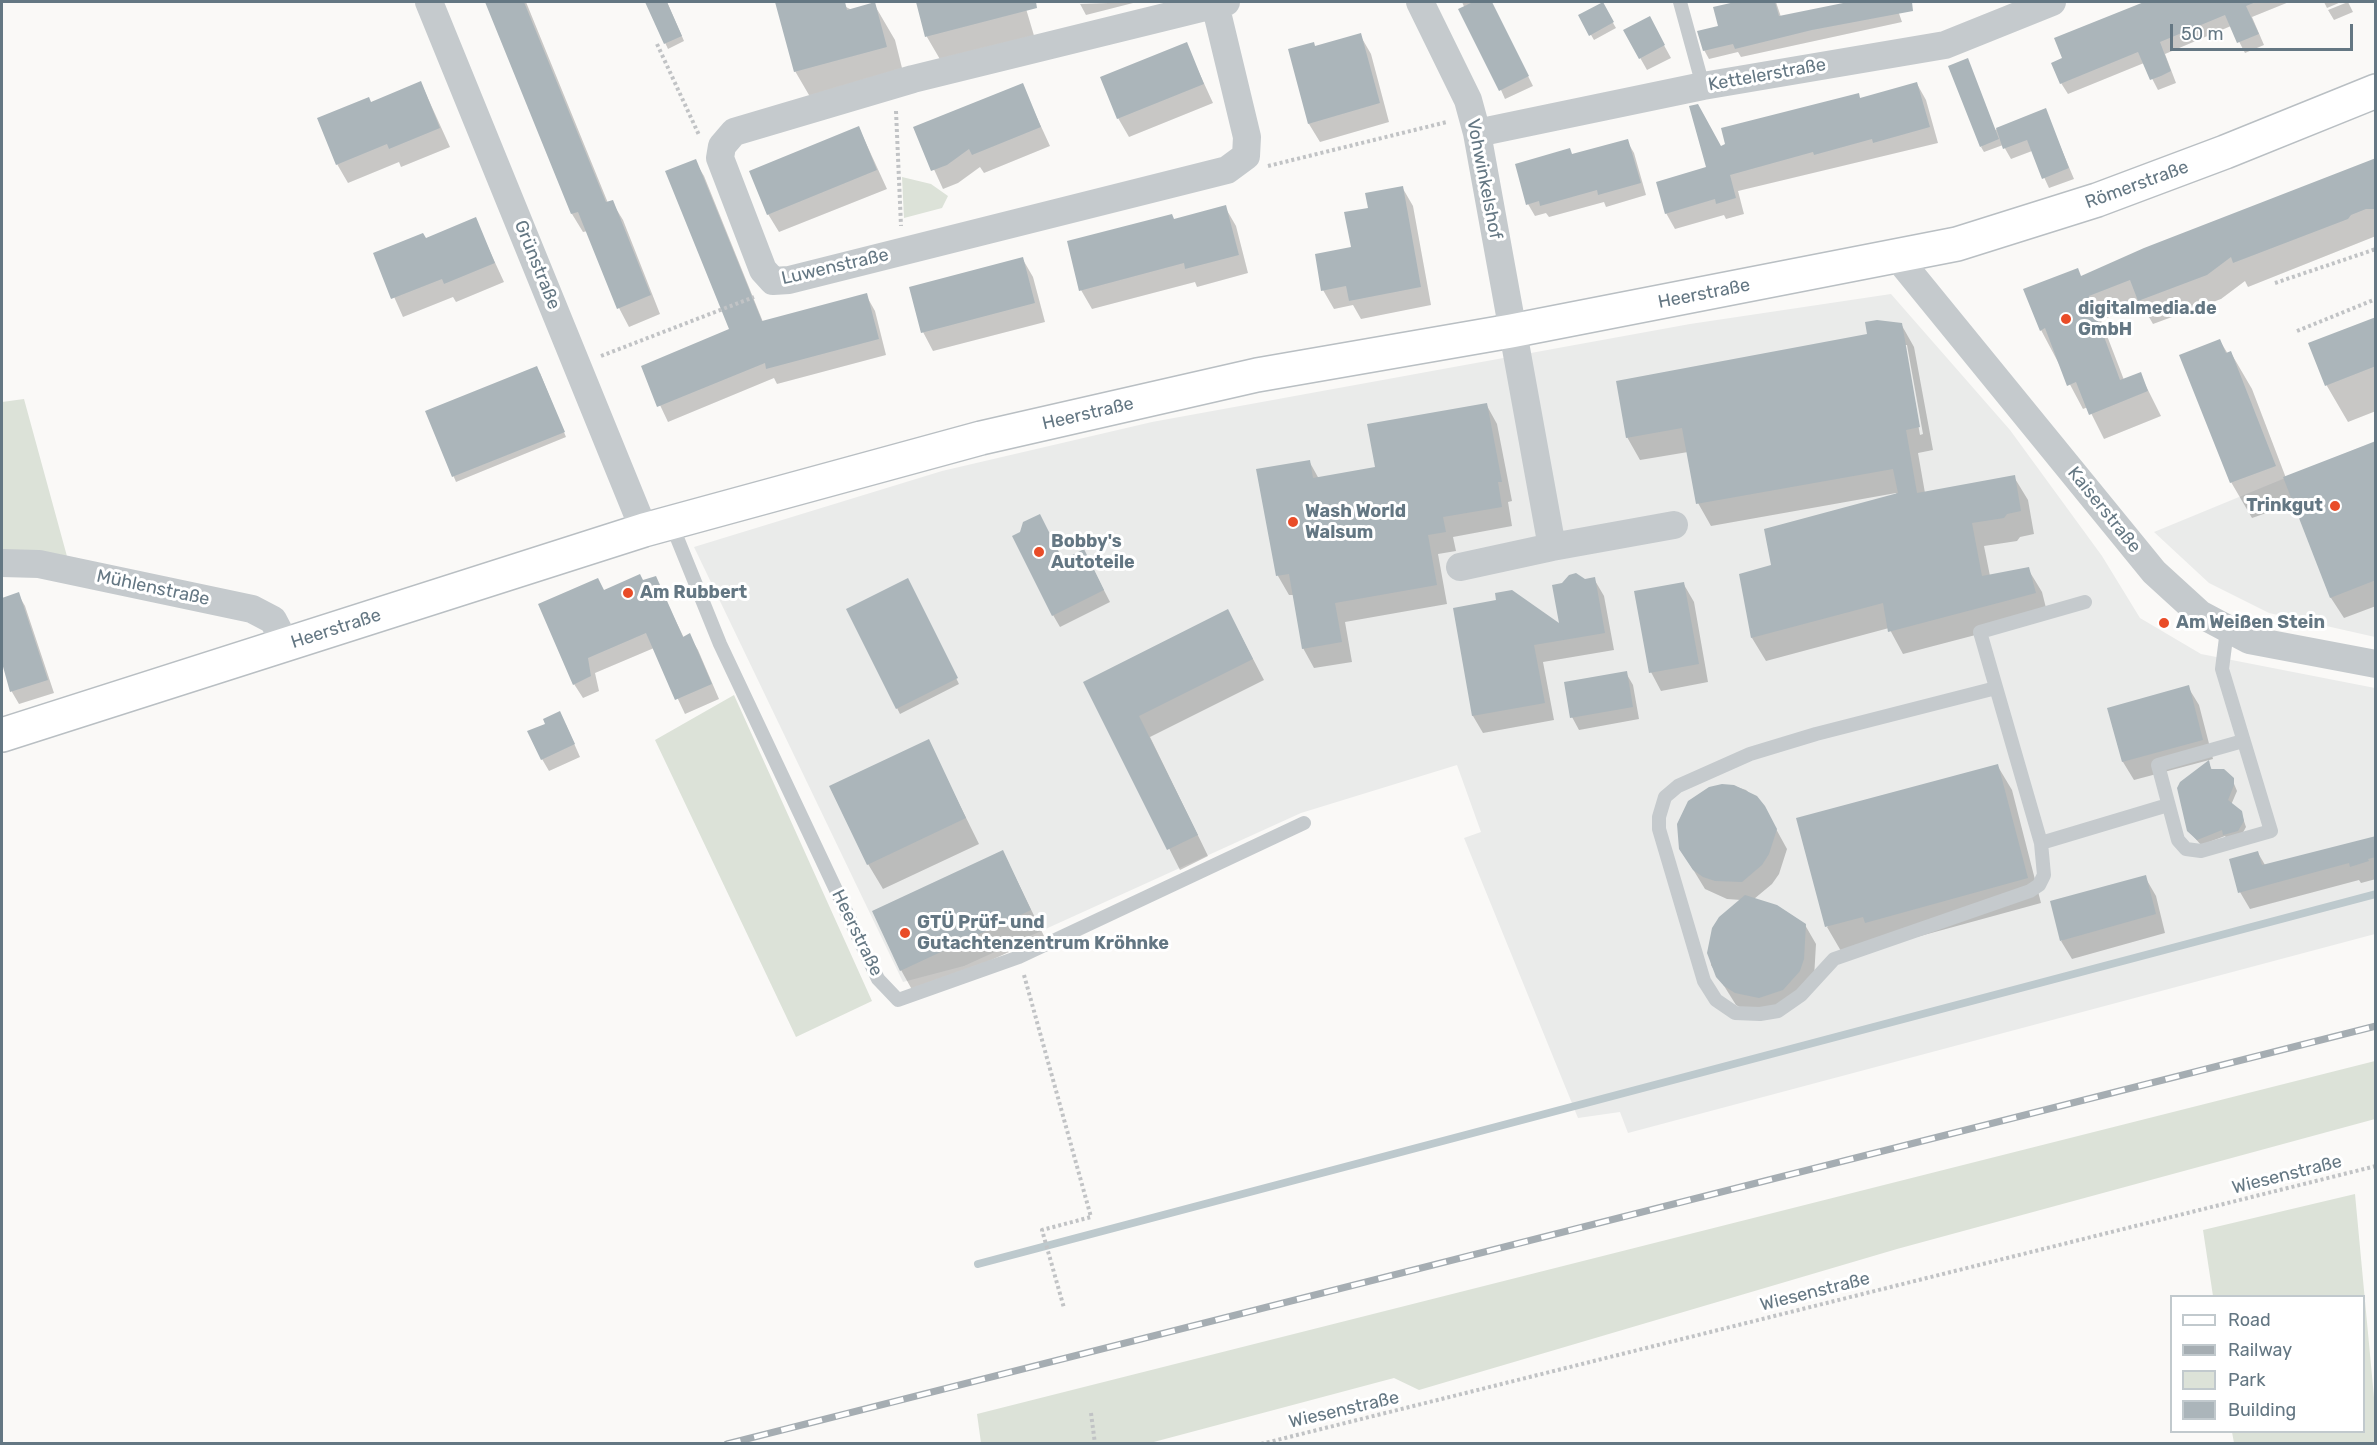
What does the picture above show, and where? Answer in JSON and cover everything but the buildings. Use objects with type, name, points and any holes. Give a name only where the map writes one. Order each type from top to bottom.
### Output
[{"type":"main road","name":"Römerstraße","points":[[1897,257],[1968,241],[2097,200],[2374,97]]},
{"type":"main road","name":"Heerstraße","points":[[2,735],[658,526],[981,438],[1257,375],[1511,331],[1897,257]]},
{"type":"street","name":"Grünstraße","points":[[429,2],[578,364],[658,526]]},
{"type":"street","name":"Vohwinkelshof","points":[[1420,2],[1468,100],[1511,331]]},
{"type":"street","name":"Kettelerstraße","points":[[1474,124],[1945,45],[2052,2]]},
{"type":"street","points":[[720,158],[722,146],[734,132],[891,85],[1220,3],[1247,137],[1246,156]]},
{"type":"street","name":"Luwenstraße","points":[[720,158],[763,270],[773,281],[789,280],[1227,170],[1246,156]]},
{"type":"street","name":"Kaiserstraße","points":[[1897,257],[2154,572],[2200,614],[2227,630],[2269,646],[2376,664]]},
{"type":"street","points":[[1511,331],[1552,547]]},
{"type":"street","points":[[1460,567],[1552,547],[1674,525]]},
{"type":"street","name":"Mühlenstraße","points":[[2,563],[39,564],[252,609],[273,620],[286,645]]},
{"type":"lane","points":[[1680,2],[1703,86]]},
{"type":"lane","name":"Heerstraße","points":[[658,526],[720,644],[878,979],[898,1000],[1019,957],[1130,907],[1304,823]]},
{"type":"lane","points":[[1996,688],[1816,734],[1750,754],[1678,786],[1665,797],[1659,817],[1659,829],[1704,981],[1716,1000],[1735,1013],[1760,1014],[1778,1011],[1802,995],[1834,959],[2031,891],[2039,885],[2044,875],[2041,843],[1980,632],[2085,602]]},
{"type":"lane","points":[[2227,630],[2222,669],[2271,831],[2192,851],[2186,849],[2178,840],[2158,765],[2243,741]]},
{"type":"lane","points":[[2041,843],[2168,805]]},
{"type":"path","points":[[657,44],[700,136],[720,158]]},
{"type":"path","points":[[891,85],[896,112],[897,193],[903,251]]},
{"type":"path","points":[[1246,156],[1272,167],[1474,124]]},
{"type":"path","points":[[2275,283],[2376,249]]},
{"type":"path","points":[[578,364],[756,296],[773,281]]},
{"type":"path","points":[[2297,331],[2376,299]]},
{"type":"path","points":[[1019,957],[1091,1217],[1042,1230],[1048,1258],[1064,1308]]},
{"type":"path","name":"Wiesenstraße","points":[[1261,1443],[2110,1234],[2376,1166]]},
{"type":"path","points":[[1091,1413],[1095,1443]]},
{"type":"shaded area","points":[[1891,294],[2010,430],[2102,556],[2140,618],[2201,654],[2375,688],[2375,934],[1628,1133],[1620,1112],[1578,1118],[1464,838],[1481,832],[1457,765],[1301,813],[964,966],[903,982],[694,547],[942,471],[1152,422],[1690,324]]},
{"type":"shaded area","points":[[2375,441],[2375,637],[2269,613],[2209,583],[2154,532]]},
{"type":"green space","points":[[902,177],[931,184],[948,196],[942,208],[904,218]]},
{"type":"green space","points":[[24,399],[68,560],[2,554],[2,402]]},
{"type":"green space","points":[[734,695],[872,1001],[796,1037],[655,740]]},
{"type":"green space","points":[[2375,1061],[2375,1119],[1897,1249],[1419,1390],[1394,1378],[1150,1443],[981,1443],[977,1414]]},
{"type":"green space","points":[[2355,1194],[2364,1295],[2213,1295],[2203,1230]]},
{"type":"green space","points":[[2365,1301],[2375,1408],[2375,1443],[2234,1443],[2232,1433],[2365,1433]]},
{"type":"waterway","points":[[978,1264],[2376,894]]},
{"type":"railway","points":[[727,1444],[2376,1026]]},
{"type":"place","name":"digitalmedia.de GmbH","points":[[2066,319]]},
{"type":"place","name":"Trinkgut","points":[[2335,506]]},
{"type":"place","name":"Wash World Walsum","points":[[1293,522]]},
{"type":"place","name":"Bobby's Autoteile","points":[[1039,552]]},
{"type":"place","name":"Am Rubbert","points":[[628,593]]},
{"type":"place","name":"Am Weißen Stein","points":[[2164,623]]},
{"type":"place","name":"GTÜ Prüf- und Gutachtenzentrum Kröhnke","points":[[905,933]]}]
